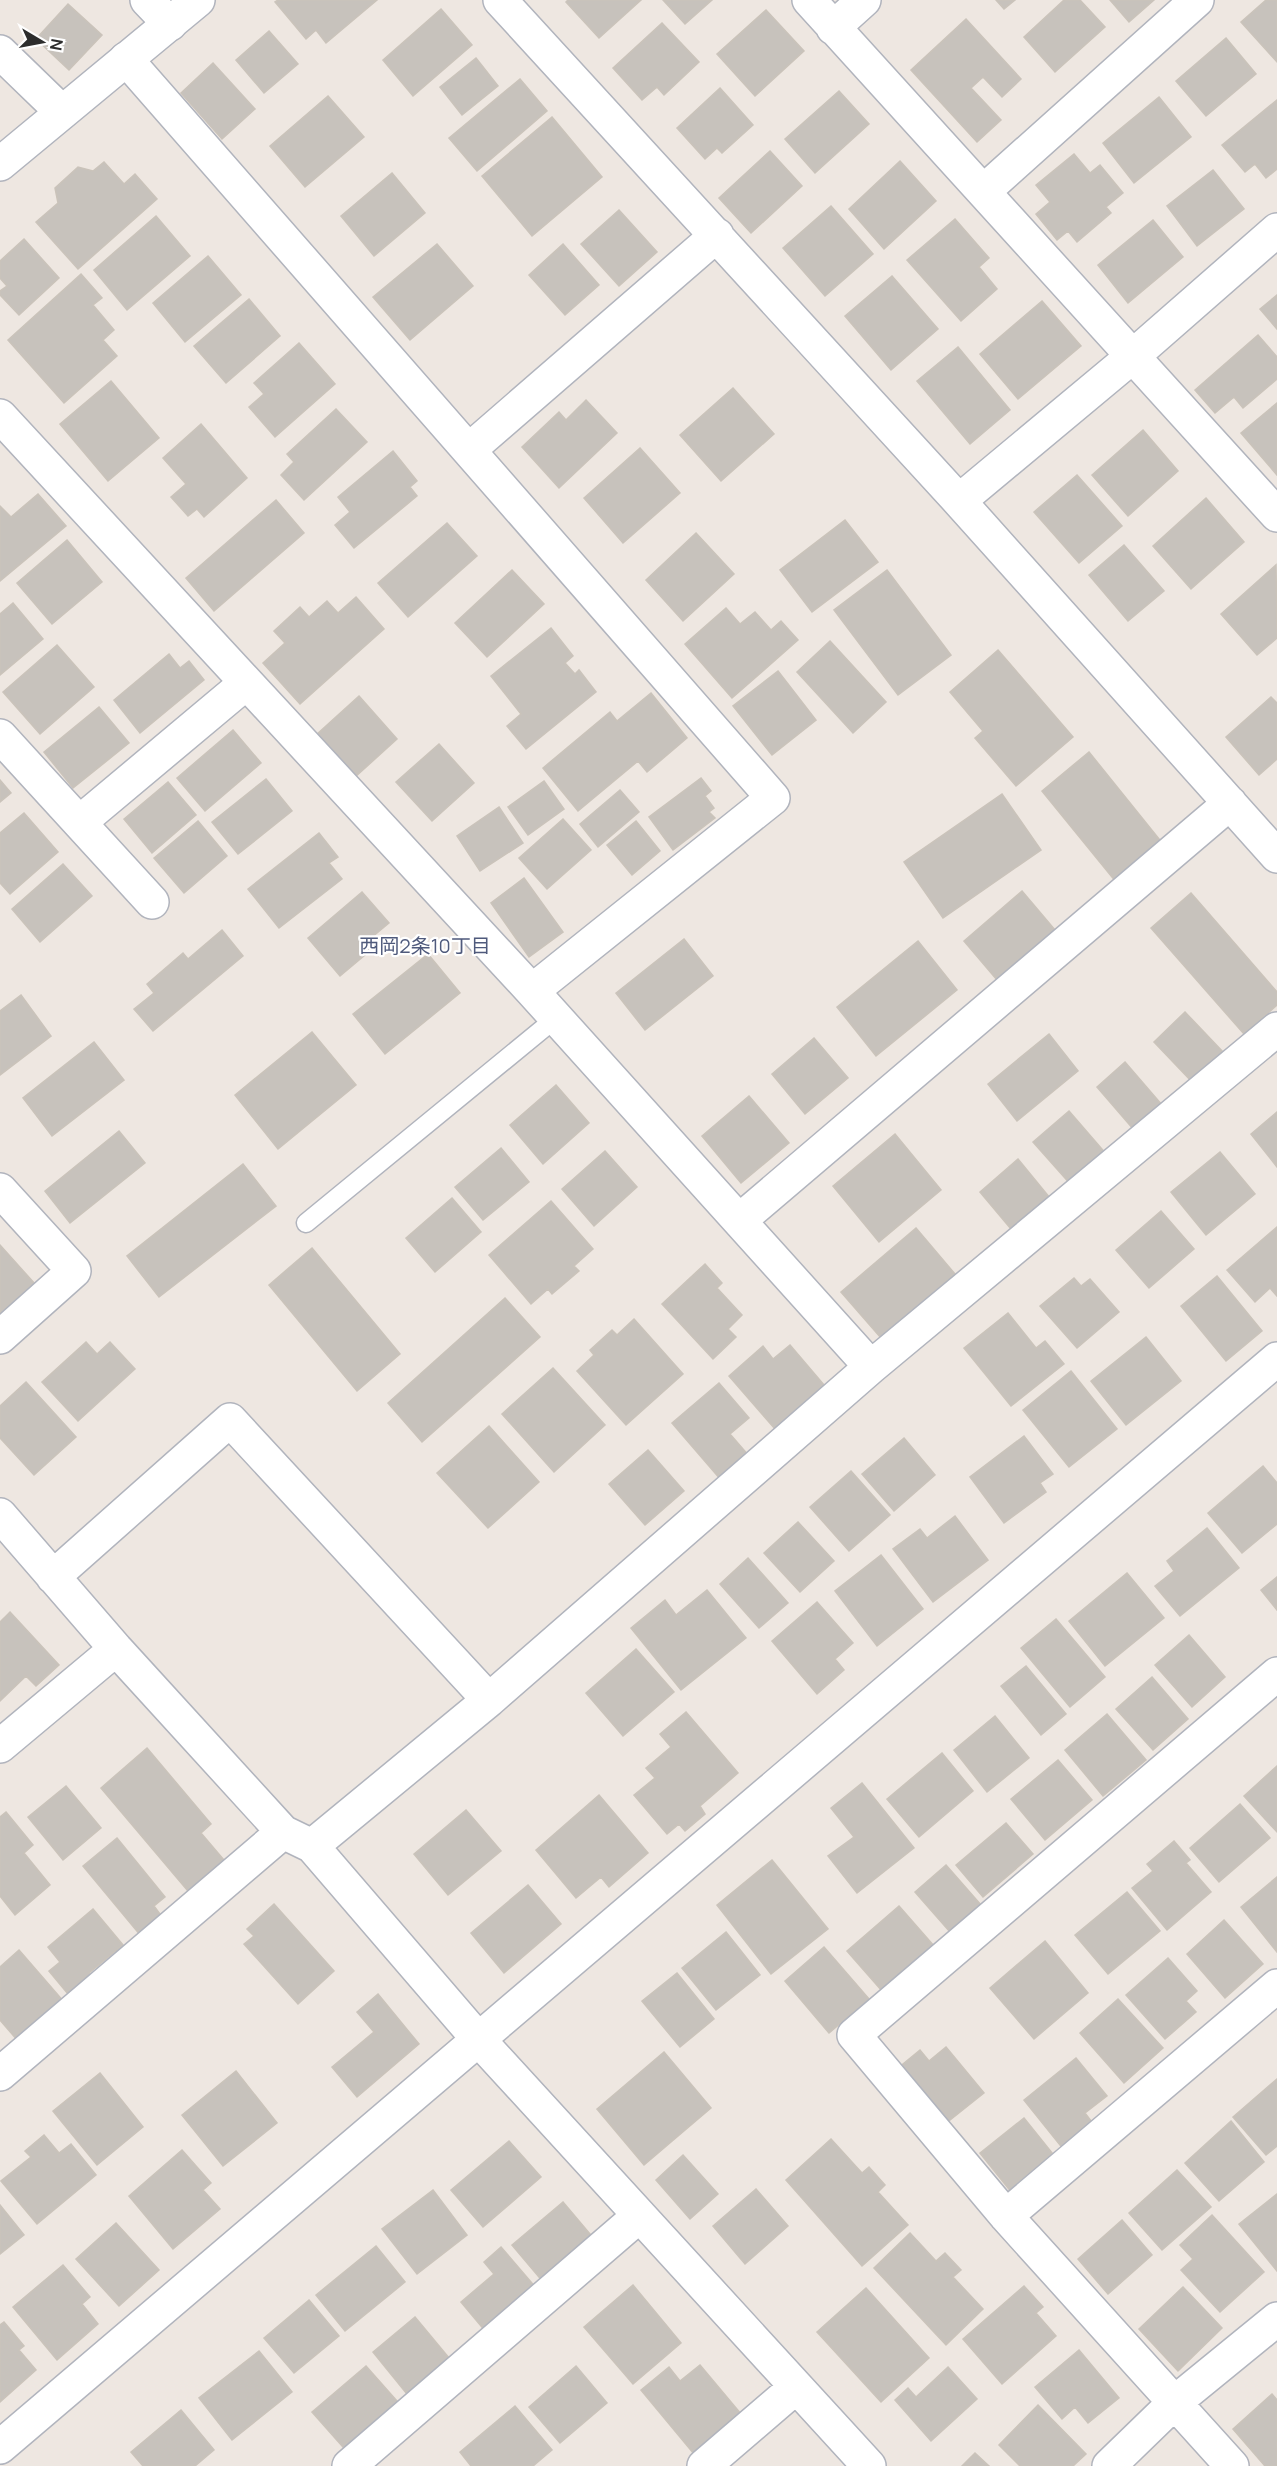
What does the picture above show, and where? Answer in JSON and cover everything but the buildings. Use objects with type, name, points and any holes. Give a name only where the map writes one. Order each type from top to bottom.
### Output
[{"type":"street","points":[[147,0],[170,24]]},
{"type":"street","points":[[0,164],[198,0]]},
{"type":"street","points":[[500,0],[959,501],[1277,856]]},
{"type":"street","points":[[809,0],[1277,516]]},
{"type":"street","points":[[833,28],[864,0]]},
{"type":"street","points":[[984,191],[1197,0]]},
{"type":"street","points":[[0,52],[62,112]]},
{"type":"street","points":[[126,59],[772,798],[531,991]]},
{"type":"street","points":[[959,501],[1133,356],[1277,230]]},
{"type":"street","points":[[469,450],[717,235]]},
{"type":"street","points":[[0,416],[556,1018],[871,1367]]},
{"type":"street","points":[[80,822],[246,683]]},
{"type":"street","points":[[0,735],[152,902]]},
{"type":"street","points":[[740,1220],[1230,803]]},
{"type":"street","points":[[0,2074],[297,1839],[489,1700],[871,1367],[1277,1029]]},
{"type":"street","points":[[0,1190],[74,1271],[0,1337]]},
{"type":"street","points":[[0,2447],[1277,1359]]},
{"type":"street","points":[[53,1577],[230,1420],[489,1700]]},
{"type":"street","points":[[0,1515],[116,1648],[297,1839],[796,2388],[870,2466]]},
{"type":"street","points":[[0,1746],[116,1648]]},
{"type":"street","points":[[1232,2466],[1006,2216],[854,2035],[1277,1674]]},
{"type":"street","points":[[1006,2216],[1277,1986]]},
{"type":"street","points":[[349,2466],[639,2216]]},
{"type":"street","points":[[1109,2466],[1174,2403],[1277,2319]]},
{"type":"street","points":[[704,2466],[796,2388]]},
{"type":"lane","points":[[306,1223],[556,1018]]},
{"type":"district","name":"西岡2条10丁目","points":[[425,946]]}]
